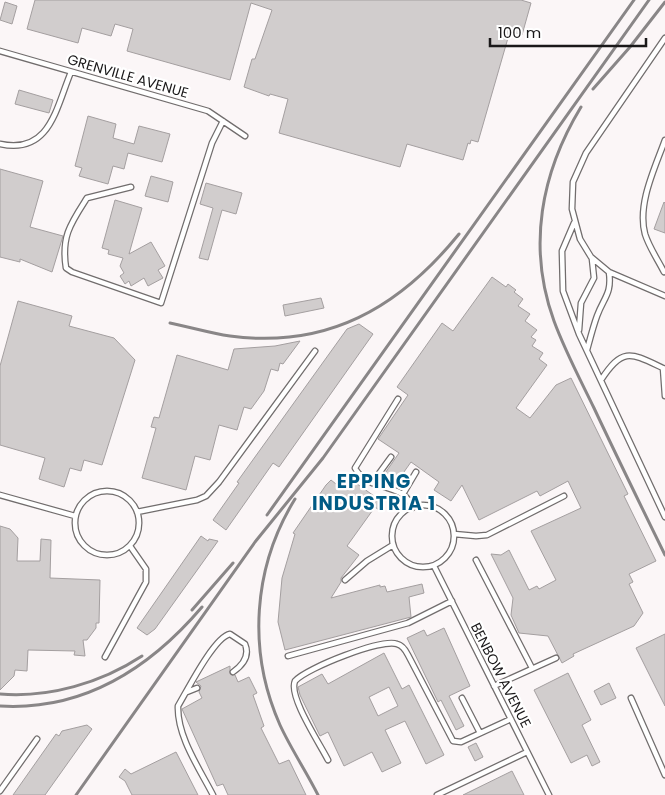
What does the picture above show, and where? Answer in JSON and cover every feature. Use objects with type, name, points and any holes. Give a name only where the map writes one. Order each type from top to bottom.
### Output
[{"type":"lane","points":[[665,38],[577,168],[572,195],[574,223],[580,239],[591,257],[609,272],[665,296]]},
{"type":"lane","name":"GRENVILLE AVENUE","points":[[0,52],[208,111],[245,136]]},
{"type":"lane","points":[[0,144],[14,147],[27,145],[41,136],[48,127],[71,72]]},
{"type":"lane","points":[[131,187],[87,198],[67,230],[64,252],[66,268],[72,272],[161,303],[212,143],[223,121]]},
{"type":"lane","points":[[664,272],[646,236],[643,216],[645,202],[665,140]]},
{"type":"lane","points":[[574,223],[562,251],[562,292],[600,380],[665,517]]},
{"type":"lane","points":[[579,334],[581,303],[594,278],[591,257]]},
{"type":"lane","points":[[587,351],[598,314],[608,297],[611,286],[609,272]]},
{"type":"lane","points":[[137,512],[197,500],[212,490],[315,351]]},
{"type":"lane","points":[[600,380],[612,362],[622,356],[640,358],[664,369],[665,396]]},
{"type":"lane","points":[[398,399],[355,464],[357,472],[372,483],[403,494],[412,508]]},
{"type":"lane","points":[[372,483],[392,457]]},
{"type":"lane","points":[[403,494],[416,472]]},
{"type":"lane","points":[[104,490],[115,491],[127,497],[137,512],[139,528],[130,546],[108,556],[97,554],[86,549],[78,539],[74,530],[74,516],[84,499],[92,494],[104,490]]},
{"type":"lane","points":[[0,495],[74,516]]},
{"type":"lane","points":[[454,534],[476,536],[487,534],[564,496]]},
{"type":"lane","points":[[429,506],[440,510],[448,518],[454,534],[451,551],[444,560],[434,566],[423,568],[411,566],[402,559],[393,545],[393,528],[398,517],[412,508],[429,506]]},
{"type":"lane","points":[[346,580],[366,561],[393,545]]},
{"type":"lane","points":[[104,657],[146,582],[146,569],[130,546]]},
{"type":"lane","points":[[476,560],[532,668]]},
{"type":"lane","name":"BENBOW AVENUE","points":[[434,566],[549,795]]},
{"type":"lane","points":[[288,656],[408,623],[452,601]]},
{"type":"lane","points":[[213,795],[180,723],[178,706],[216,644],[225,635],[230,634],[245,644],[247,650],[242,665],[233,672]]},
{"type":"lane","points":[[328,760],[293,691],[295,681],[304,673],[333,659],[392,643],[401,646],[408,655],[449,738],[457,742],[511,720]]},
{"type":"lane","points":[[494,686],[556,658]]},
{"type":"lane","points":[[186,692],[197,688]]},
{"type":"lane","points":[[462,698],[480,733]]},
{"type":"lane","points":[[632,698],[665,774]]},
{"type":"lane","points":[[0,791],[38,739]]},
{"type":"lane","points":[[436,795],[527,752]]},
{"type":"building","points":[[35,0],[521,0],[531,3],[522,35],[510,31],[478,142],[471,140],[470,144],[468,143],[463,160],[407,144],[400,167],[279,133],[288,99],[270,94],[269,96],[244,87],[252,59],[255,59],[272,10],[251,3],[230,80],[127,51],[133,29],[115,24],[111,36],[82,28],[78,43],[27,29]]},
{"type":"building","points":[[5,2],[17,6],[12,24],[0,20]]},
{"type":"building","points":[[19,90],[53,100],[49,113],[15,104]]},
{"type":"building","points":[[88,116],[116,124],[113,138],[134,144],[139,126],[170,134],[162,162],[128,153],[124,169],[113,166],[108,184],[79,176],[82,168],[75,166]]},
{"type":"building","points":[[0,169],[43,181],[30,227],[63,236],[52,272],[20,259],[20,262],[0,257]]},
{"type":"building","points":[[151,176],[173,182],[168,202],[145,196]]},
{"type":"building","points":[[206,183],[242,193],[236,214],[222,210],[208,260],[199,258],[213,208],[200,204]]},
{"type":"building","points":[[115,200],[142,208],[129,254],[151,242],[165,266],[158,270],[163,278],[148,286],[144,278],[131,286],[129,281],[125,284],[120,276],[124,273],[120,266],[123,258],[108,254],[109,250],[102,248]]},
{"type":"building","points":[[665,203],[665,233],[654,229]]},
{"type":"building","points":[[492,277],[506,287],[508,284],[523,299],[518,306],[530,314],[525,321],[537,330],[531,337],[536,340],[532,346],[543,353],[539,359],[547,365],[516,408],[530,418],[556,385],[571,378],[628,494],[624,496],[656,561],[629,574],[633,582],[629,584],[643,613],[634,626],[573,654],[574,656],[562,663],[548,636],[519,633],[511,615],[513,598],[491,554],[501,555],[509,550],[529,590],[537,586],[539,589],[556,580],[531,531],[581,508],[568,481],[540,496],[537,491],[479,520],[462,485],[451,501],[434,490],[439,482],[411,462],[394,486],[381,479],[399,453],[378,439],[408,395],[397,387],[442,323],[453,331]]},
{"type":"building","points":[[321,298],[324,308],[285,316],[283,305]]},
{"type":"building","points":[[18,301],[72,316],[69,326],[114,338],[135,360],[102,465],[84,460],[81,471],[70,468],[64,487],[39,479],[45,458],[0,445],[0,366]]},
{"type":"building","points":[[359,324],[373,334],[279,467],[273,463],[226,530],[213,520],[239,483],[237,482],[347,329]]},
{"type":"building","points":[[300,341],[283,364],[280,363],[278,371],[271,369],[264,391],[251,409],[244,407],[237,430],[219,425],[210,460],[195,456],[186,490],[142,478],[156,428],[151,427],[154,417],[159,418],[177,355],[228,370],[234,349],[275,346]]},
{"type":"building","points":[[343,474],[384,503],[379,510],[375,507],[347,546],[359,555],[341,578],[341,582],[331,598],[380,585],[380,587],[385,586],[387,592],[422,584],[424,593],[409,597],[411,617],[285,650],[278,622],[282,578],[295,534],[293,533],[326,485],[331,480],[336,484]]},
{"type":"building","points":[[0,526],[10,529],[18,538],[17,561],[40,561],[41,539],[51,540],[50,578],[100,580],[99,623],[96,623],[96,628],[87,640],[83,640],[85,656],[74,655],[75,651],[28,650],[27,671],[15,670],[14,676],[0,690]]},
{"type":"building","points":[[201,536],[208,541],[209,539],[218,541],[155,629],[147,635],[137,628]]},
{"type":"building","points":[[444,628],[470,686],[449,696],[464,726],[456,730],[441,700],[438,702],[407,638],[424,630],[427,636]]},
{"type":"building","points":[[665,634],[665,706],[636,648]]},
{"type":"building","points":[[384,653],[402,689],[409,685],[444,755],[426,764],[405,721],[385,730],[401,763],[382,772],[372,752],[344,766],[328,732],[320,736],[298,687],[322,674],[328,684]],"holes":[[[389,687],[398,706],[378,716],[369,697]]]},
{"type":"building","points":[[230,666],[230,674],[235,675],[238,682],[249,677],[257,693],[253,695],[264,726],[261,728],[279,764],[289,760],[306,795],[228,795],[223,784],[217,786],[182,709],[202,698],[199,692],[201,686],[196,682]]},
{"type":"building","points":[[568,673],[591,720],[582,725],[600,762],[592,766],[587,755],[571,763],[534,690]]},
{"type":"building","points":[[609,683],[616,698],[601,705],[594,691]]},
{"type":"building","points":[[87,725],[92,729],[45,795],[13,795],[56,734],[59,736],[62,731]]},
{"type":"building","points":[[476,743],[483,757],[475,761],[468,747]]},
{"type":"building","points":[[176,752],[198,795],[132,795],[125,781],[119,777],[125,769],[131,774]]},
{"type":"building","points":[[512,771],[524,795],[463,795]]},
{"type":"railway","points":[[267,515],[634,0]]},
{"type":"railway","points":[[76,795],[255,542],[323,458],[649,0]]},
{"type":"railway","points":[[593,89],[630,47],[665,2]]},
{"type":"railway","points":[[581,107],[567,132],[556,158],[542,211],[540,238],[541,266],[546,293],[554,321],[568,354],[665,555]]},
{"type":"railway","points":[[170,323],[230,336],[265,338],[298,336],[329,329],[358,318],[386,302],[412,283],[459,234]]},
{"type":"railway","points":[[295,499],[281,525],[270,553],[263,581],[259,610],[259,639],[269,697],[280,725],[318,795]]},
{"type":"railway","points":[[192,610],[233,563]]},
{"type":"railway","points":[[0,706],[31,706],[60,701],[87,693],[113,681],[160,649],[202,607]]},
{"type":"railway","points":[[0,694],[37,694],[74,687],[109,674],[142,656]]},
{"type":"district","name":"EPPING INDUSTRIA 1","points":[[374,492]]}]
